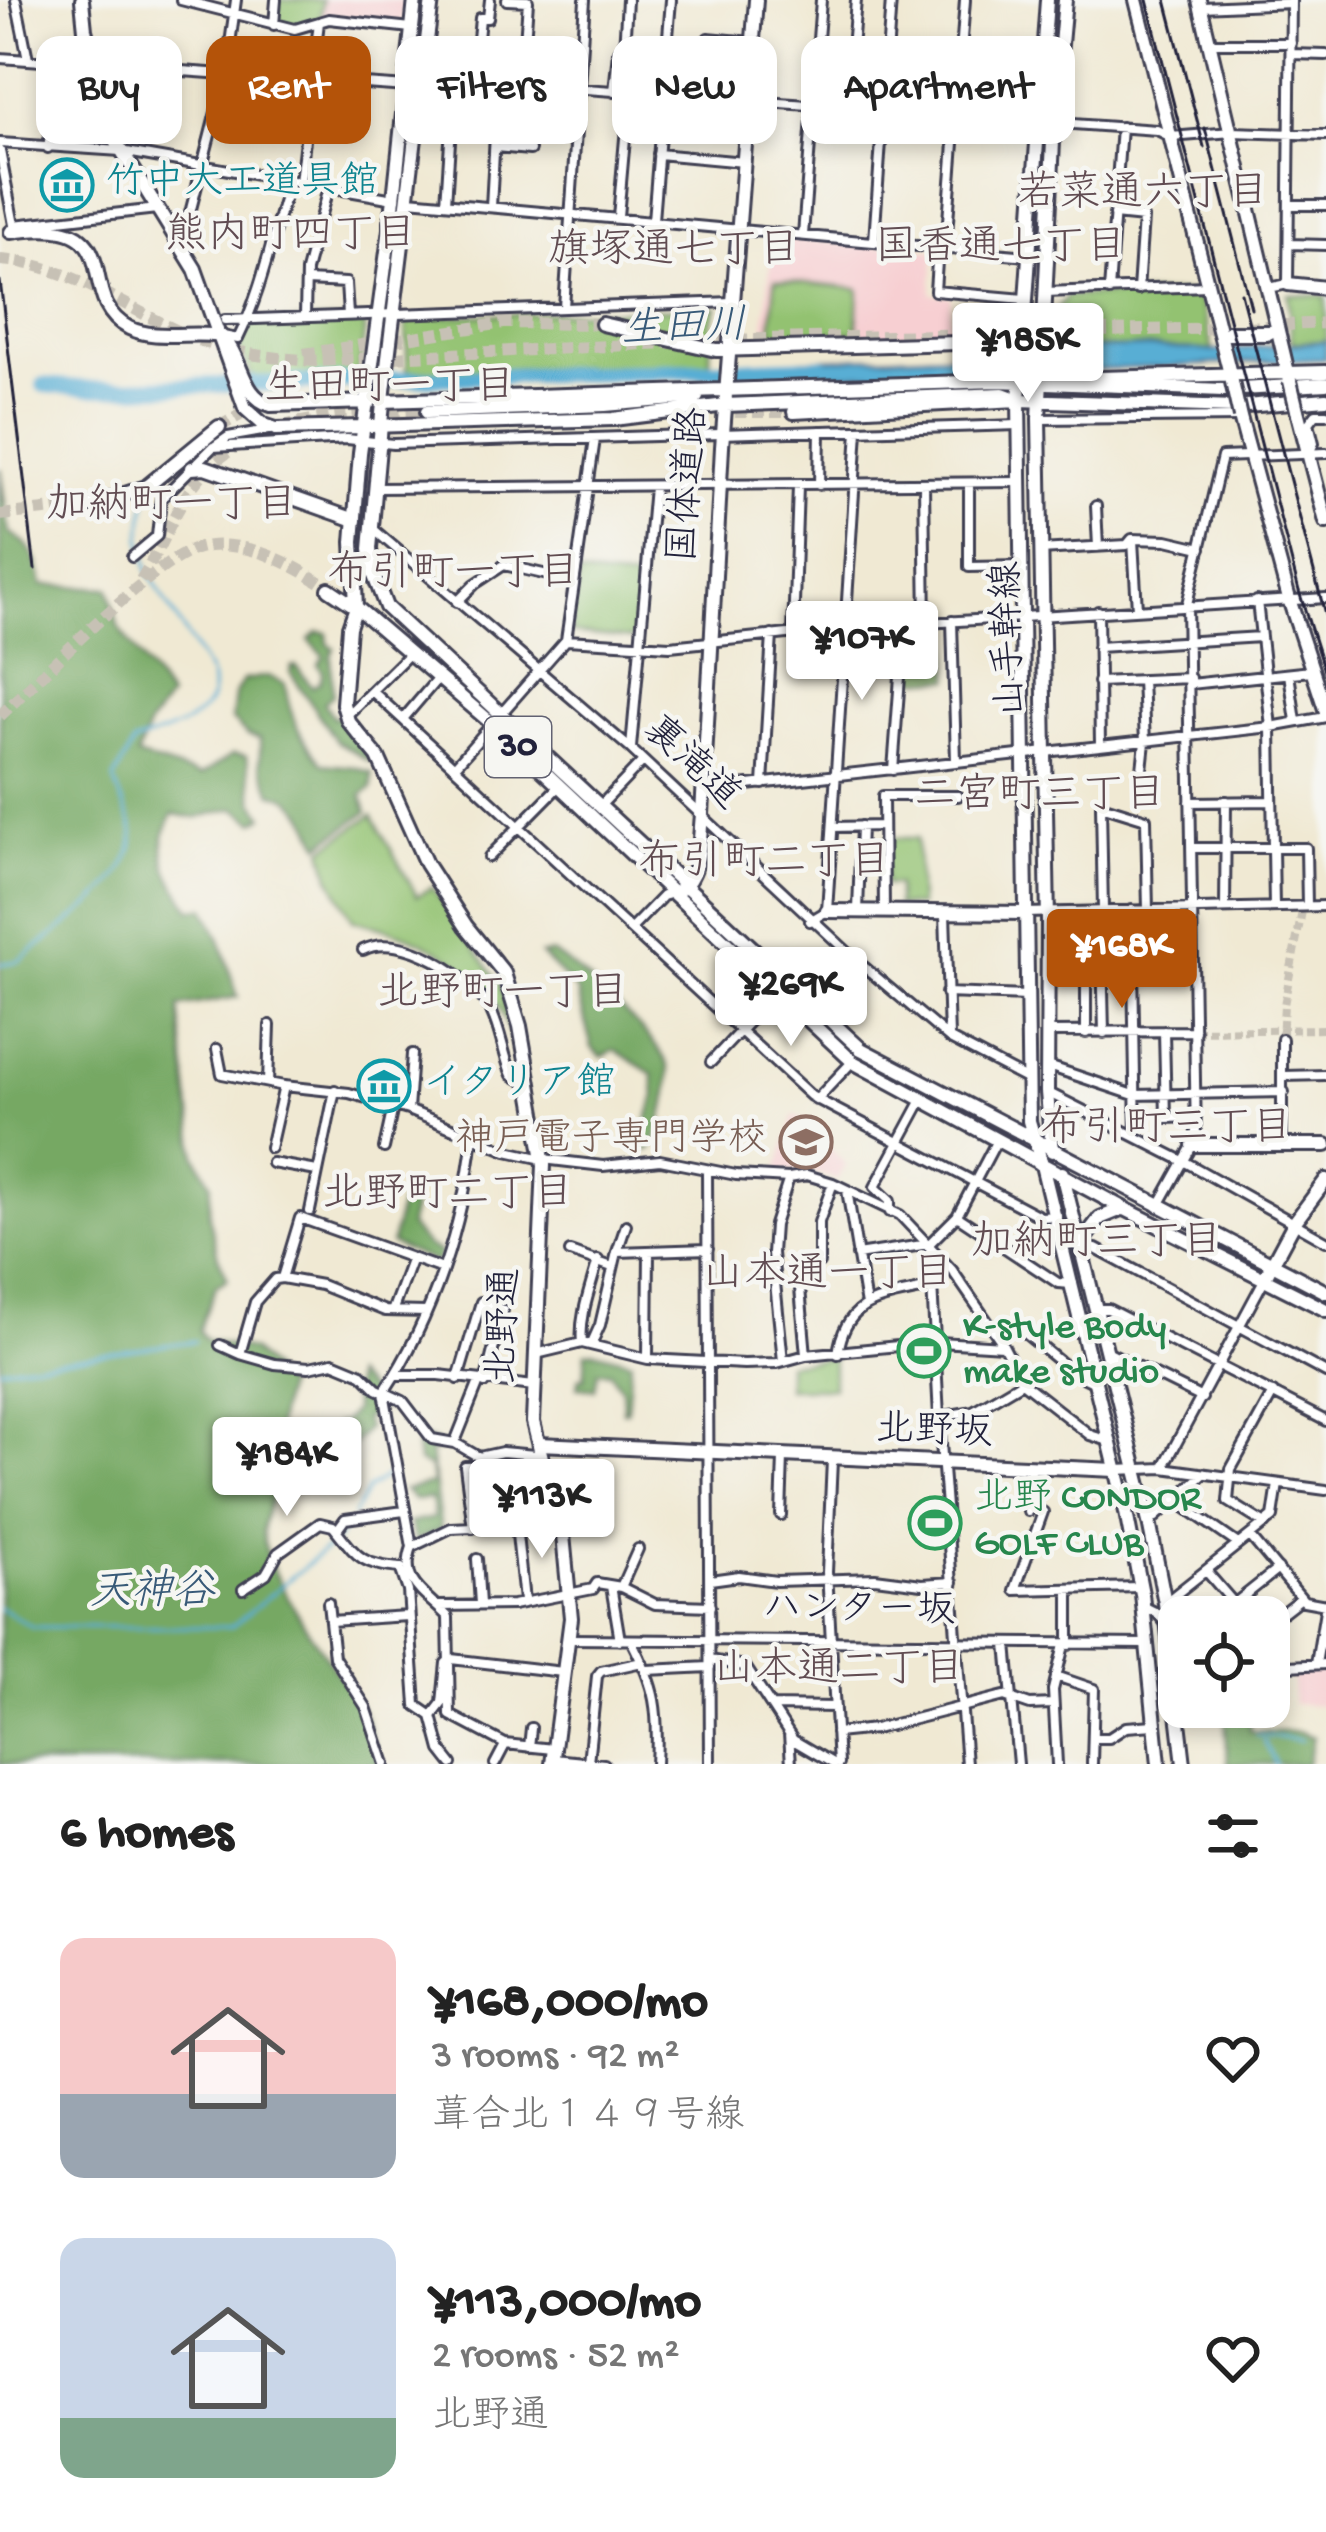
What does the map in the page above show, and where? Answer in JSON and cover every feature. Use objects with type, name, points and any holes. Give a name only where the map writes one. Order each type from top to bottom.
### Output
[{"type":"street","points":[[16,0],[28,59]]},
{"type":"street","points":[[82,0],[87,36]]},
{"type":"street","points":[[232,36],[236,0]]},
{"type":"street","points":[[274,26],[276,0]]},
{"type":"street","points":[[412,36],[415,0]]},
{"type":"street","points":[[428,36],[432,0]]},
{"type":"street","points":[[478,36],[480,18],[488,18],[490,0]]},
{"type":"street","points":[[507,0],[528,1],[526,36]]},
{"type":"street","points":[[583,36],[585,0]]},
{"type":"street","points":[[624,36],[627,0]]},
{"type":"street","points":[[668,36],[671,0]]},
{"type":"street","name":"国体道路","points":[[753,36],[756,0]]},
{"type":"street","points":[[818,36],[821,0]]},
{"type":"street","points":[[853,36],[856,0]]},
{"type":"street","points":[[888,36],[891,0]]},
{"type":"street","points":[[962,36],[965,0]]},
{"type":"street","points":[[1044,36],[1047,0]]},
{"type":"street","name":"山手幹線","points":[[1062,36],[1065,0]]},
{"type":"street","points":[[704,790],[1271,728],[1326,714],[1288,599],[1136,0]]},
{"type":"street","points":[[187,1],[274,26],[304,29],[329,19],[413,28]]},
{"type":"street","points":[[1288,284],[1291,2],[1200,4],[1326,522]]},
{"type":"street","points":[[318,36],[320,22]]},
{"type":"street","points":[[1210,44],[1326,55]]},
{"type":"street","points":[[0,58],[36,60]]},
{"type":"street","points":[[1075,124],[1157,130],[1171,137],[1232,132],[1326,135]]},
{"type":"street","points":[[1108,291],[1121,127]]},
{"type":"street","points":[[48,148],[49,144]]},
{"type":"street","points":[[120,144],[182,244],[250,415],[276,429]]},
{"type":"street","points":[[182,244],[207,144]]},
{"type":"street","points":[[11,232],[54,227],[78,238],[99,269],[101,296],[114,316],[139,332],[196,332],[238,339],[264,280],[272,236],[295,181],[302,144]]},
{"type":"street","points":[[329,589],[356,607],[386,607],[373,573],[372,528],[384,396],[380,313],[400,144]]},
{"type":"street","points":[[346,716],[344,677],[356,607],[355,520],[362,434],[368,397],[395,313],[416,144]]},
{"type":"street","points":[[446,203],[450,144]]},
{"type":"street","points":[[490,207],[495,144]]},
{"type":"street","points":[[564,307],[575,144]]},
{"type":"street","points":[[618,217],[624,144]]},
{"type":"street","points":[[653,220],[659,144]]},
{"type":"street","name":"国体道路","points":[[681,889],[696,868],[704,790],[723,435],[745,144]]},
{"type":"street","points":[[803,235],[809,144]]},
{"type":"street","points":[[874,241],[881,144]]},
{"type":"street","points":[[953,144],[934,291],[1024,299]]},
{"type":"street","points":[[1021,346],[1036,144]]},
{"type":"street","name":"山手幹線","points":[[1053,144],[1039,419],[1048,912],[1047,1156],[1140,1587],[1159,1764]]},
{"type":"street","points":[[158,208],[14,225],[0,147],[122,152],[394,200]]},
{"type":"street","points":[[495,147],[530,150]]},
{"type":"street","points":[[658,154],[744,162]]},
{"type":"street","points":[[305,316],[306,281],[328,188]]},
{"type":"street","points":[[410,200],[1028,256]]},
{"type":"street","points":[[1290,205],[1326,206]]},
{"type":"street","points":[[1114,215],[1143,218],[1138,290]]},
{"type":"street","points":[[1289,244],[1326,245]]},
{"type":"street","points":[[306,281],[346,283],[348,315]]},
{"type":"street","points":[[1268,288],[1288,284],[1326,288]]},
{"type":"street","points":[[1045,292],[1209,286]]},
{"type":"street","points":[[225,320],[734,302]]},
{"type":"street","points":[[196,332],[212,311]]},
{"type":"street","points":[[602,324],[730,354],[1041,345]]},
{"type":"street","points":[[1223,342],[1228,330],[1279,336]]},
{"type":"street","name":"山手幹線","points":[[1021,346],[1027,996],[1033,1139],[1047,1156]]},
{"type":"street","points":[[1070,382],[1112,376],[1326,372]]},
{"type":"street","points":[[427,412],[605,405],[1019,376],[1223,390],[1326,383]]},
{"type":"street","points":[[243,396],[271,405],[384,396],[649,391],[1003,394],[1019,400]]},
{"type":"street","points":[[213,447],[362,434],[382,426],[613,419],[727,393]]},
{"type":"street","points":[[794,412],[1019,400],[1235,406],[1326,399]]},
{"type":"street","points":[[1308,455],[1314,443],[1309,423],[1316,414],[1326,414]]},
{"type":"street","points":[[1039,419],[1240,417]]},
{"type":"street","points":[[132,557],[157,536],[160,499],[213,447],[228,437],[276,429],[362,434],[381,442],[1019,425]]},
{"type":"street","points":[[91,505],[146,487],[220,427]]},
{"type":"street","points":[[827,911],[858,430]]},
{"type":"street","points":[[819,485],[820,431]]},
{"type":"street","points":[[456,765],[566,640],[595,439]]},
{"type":"street","points":[[1159,1207],[1193,1145],[1196,1118],[1187,604],[1222,457],[1326,453]]},
{"type":"street","points":[[192,468],[205,467],[355,520]]},
{"type":"street","points":[[376,488],[1020,482]]},
{"type":"street","points":[[924,483],[926,622]]},
{"type":"street","points":[[968,483],[969,567],[1022,566]]},
{"type":"street","points":[[793,633],[798,486]]},
{"type":"street","points":[[631,749],[654,487]]},
{"type":"street","points":[[1096,506],[1098,547]]},
{"type":"street","name":"裏滝道","points":[[372,528],[631,749],[811,921],[950,1039],[1030,1080]]},
{"type":"street","points":[[1132,539],[1167,539],[1201,548]]},
{"type":"street","points":[[1040,550],[1127,545],[1132,539]]},
{"type":"street","points":[[1132,539],[1137,609]]},
{"type":"street","points":[[457,602],[504,565],[574,580]]},
{"type":"street","points":[[566,640],[670,646],[926,622],[1326,598]]},
{"type":"street","points":[[1257,601],[1271,728],[1274,907]]},
{"type":"street","name":"30","points":[[356,607],[438,678],[498,719],[601,805],[778,991],[853,1062],[998,1139],[1159,1207],[1326,1292]]},
{"type":"street","name":"30","points":[[386,607],[559,786],[861,1049],[1033,1139]]},
{"type":"street","points":[[1098,611],[1100,746]]},
{"type":"street","points":[[952,621],[956,761]]},
{"type":"street","points":[[893,770],[904,624]]},
{"type":"street","points":[[763,784],[772,635]]},
{"type":"street","points":[[1098,647],[1261,637]]},
{"type":"street","points":[[346,716],[410,653]]},
{"type":"street","points":[[1099,682],[1190,681],[1311,671]]},
{"type":"street","points":[[1289,674],[1296,722]]},
{"type":"street","points":[[404,719],[438,678]]},
{"type":"street","points":[[1140,788],[1145,742],[1142,680]]},
{"type":"street","points":[[372,691],[816,1100],[1041,1217],[1057,1216]]},
{"type":"street","name":"北野通","points":[[346,716],[378,757],[426,864],[504,973],[532,1085],[543,1159],[533,1421],[537,1450],[561,1514],[570,1594],[570,1640],[552,1757]]},
{"type":"street","points":[[601,805],[643,761]]},
{"type":"street","points":[[489,857],[559,786]]},
{"type":"street","points":[[884,912],[884,796],[958,796]]},
{"type":"street","points":[[1190,802],[1272,801]]},
{"type":"street","points":[[1225,908],[1226,802]]},
{"type":"street","points":[[1102,910],[1101,805],[1146,819],[1148,910]]},
{"type":"street","points":[[833,826],[884,826]]},
{"type":"street","points":[[858,911],[861,826]]},
{"type":"street","points":[[1191,848],[1306,848],[1307,906]]},
{"type":"street","points":[[631,929],[663,896],[681,889]]},
{"type":"street","points":[[811,921],[827,911],[1025,914],[1326,906]]},
{"type":"street","points":[[1132,910],[1136,1136]]},
{"type":"street","points":[[945,913],[950,1039]]},
{"type":"street","points":[[363,950],[374,944],[396,946],[458,975],[477,990],[491,1011],[512,1075],[532,1085]]},
{"type":"street","points":[[1048,946],[1102,946],[1104,1033]]},
{"type":"street","points":[[1086,946],[1087,1033]]},
{"type":"street","points":[[814,1005],[856,960]]},
{"type":"street","points":[[711,1062],[778,991]]},
{"type":"street","points":[[946,993],[1027,996]]},
{"type":"street","points":[[268,1084],[270,1025]]},
{"type":"street","points":[[1164,1031],[1166,1118],[1196,1118]]},
{"type":"street","points":[[1046,1032],[1195,1031]]},
{"type":"street","points":[[1282,1039],[1282,1146]]},
{"type":"street","points":[[217,1048],[222,1074],[334,1090],[408,1110],[507,1151],[543,1159],[602,1166],[660,1160],[707,1171],[789,1178],[807,1175],[833,1183],[901,1215],[930,1244],[1003,1346],[1022,1382],[1090,1435],[1109,1441]]},
{"type":"street","points":[[408,1110],[412,1054]]},
{"type":"street","points":[[816,1100],[853,1062]]},
{"type":"street","points":[[1046,1066],[1134,1095],[1284,1092]]},
{"type":"street","points":[[1284,1076],[1326,1075]]},
{"type":"street","points":[[270,1148],[284,1086]]},
{"type":"street","points":[[310,1211],[334,1090]]},
{"type":"street","points":[[1047,1092],[1326,1240]]},
{"type":"street","points":[[890,1212],[890,1201],[875,1187],[922,1100]]},
{"type":"street","points":[[384,1148],[393,1106]]},
{"type":"street","points":[[452,1764],[441,1750],[432,1716],[416,1705],[404,1568],[412,1547],[384,1392],[426,1312],[442,1269],[461,1209],[473,1136]]},
{"type":"street","points":[[966,1764],[927,1253],[957,1216],[998,1139]]},
{"type":"street","points":[[1193,1145],[1326,1145]]},
{"type":"street","name":"30","points":[[1047,1156],[1064,1176],[1326,1310]]},
{"type":"street","points":[[272,1163],[317,1171]]},
{"type":"street","points":[[707,1171],[710,1764]]},
{"type":"street","points":[[1064,1176],[1137,1468],[1164,1596]]},
{"type":"street","points":[[783,1361],[772,1252],[774,1225],[789,1178]]},
{"type":"street","points":[[806,1355],[798,1266],[819,1263],[819,1222],[833,1183]]},
{"type":"street","points":[[1163,1468],[1294,1223],[1324,1185]]},
{"type":"street","points":[[847,1190],[866,1305]]},
{"type":"street","points":[[1082,1248],[1100,1218],[1124,1208]]},
{"type":"street","points":[[957,1216],[1058,1283],[1073,1284]]},
{"type":"street","points":[[283,1278],[304,1220],[442,1269]]},
{"type":"street","points":[[586,1344],[600,1325],[626,1225]]},
{"type":"street","points":[[857,1255],[930,1244]]},
{"type":"street","points":[[1082,1248],[1096,1249],[1326,1373]]},
{"type":"street","points":[[617,1252],[708,1249]]},
{"type":"street","points":[[648,1359],[649,1251]]},
{"type":"street","points":[[570,1252],[612,1267]]},
{"type":"street","points":[[393,1309],[412,1258]]},
{"type":"street","points":[[586,1344],[580,1323],[598,1260]]},
{"type":"street","points":[[240,1354],[255,1302],[275,1279],[321,1285],[385,1311],[426,1312]]},
{"type":"street","points":[[838,1354],[844,1324],[866,1305],[930,1288]]},
{"type":"street","points":[[455,1443],[482,1383],[503,1310],[482,1302],[458,1379]]},
{"type":"street","points":[[1097,1309],[1108,1309],[1326,1421]]},
{"type":"street","points":[[1020,1329],[1072,1372],[1093,1382]]},
{"type":"street","points":[[536,1354],[586,1344],[648,1359],[710,1363],[783,1361],[934,1342],[1003,1346]]},
{"type":"street","points":[[220,1345],[275,1364],[309,1367],[333,1362],[362,1374],[403,1401],[432,1439],[455,1443],[479,1457],[537,1450]]},
{"type":"street","points":[[1109,1352],[1202,1397]]},
{"type":"street","points":[[395,1375],[535,1386]]},
{"type":"street","points":[[939,1418],[973,1411],[1022,1382]]},
{"type":"street","points":[[1265,1524],[1228,1502],[1230,1478],[1273,1393]]},
{"type":"street","name":"北野坂","points":[[537,1450],[1031,1468],[1163,1468],[1326,1490]]},
{"type":"street","points":[[781,1515],[783,1457]]},
{"type":"street","points":[[832,1460],[827,1582],[836,1764]]},
{"type":"street","points":[[472,1528],[464,1468],[486,1463],[547,1478]]},
{"type":"street","points":[[499,1465],[505,1498]]},
{"type":"street","points":[[1028,1510],[1031,1468]]},
{"type":"street","points":[[1149,1522],[1204,1474]]},
{"type":"street","points":[[1174,1596],[1274,1517],[1278,1484]]},
{"type":"street","points":[[1176,1501],[1239,1545]]},
{"type":"street","points":[[337,1530],[345,1519],[404,1511]]},
{"type":"street","points":[[1043,1512],[1016,1590],[1140,1587]]},
{"type":"street","points":[[412,1547],[451,1528],[516,1525],[561,1514]]},
{"type":"street","points":[[243,1589],[266,1574],[278,1553],[314,1525],[327,1524],[337,1530],[357,1558],[376,1567],[404,1568]]},
{"type":"street","points":[[516,1525],[524,1601]]},
{"type":"street","points":[[1250,1536],[1301,1598],[1326,1604],[1321,1664],[1290,1666]]},
{"type":"street","points":[[638,1549],[616,1587],[626,1640],[644,1666],[655,1695],[656,1764]]},
{"type":"street","points":[[478,1559],[480,1604]]},
{"type":"street","points":[[404,1568],[414,1585],[448,1617],[450,1715],[505,1744],[604,1764]]},
{"type":"street","points":[[1244,1596],[1278,1569]]},
{"type":"street","points":[[1205,1571],[1227,1596]]},
{"type":"street","points":[[710,1580],[739,1576],[953,1582]]},
{"type":"street","points":[[437,1606],[524,1601],[593,1589],[597,1583],[655,1604],[710,1606]]},
{"type":"street","points":[[1057,1764],[1052,1704],[1066,1645],[1069,1589]]},
{"type":"street","points":[[1290,1606],[1301,1598]]},
{"type":"street","points":[[328,1603],[334,1657],[366,1707],[385,1764]]},
{"type":"street","points":[[1143,1606],[1158,1617]]},
{"type":"street","points":[[330,1622],[407,1616]]},
{"type":"street","name":"ハンター坂","points":[[570,1640],[1147,1644]]},
{"type":"street","points":[[1007,1644],[1018,1764]]},
{"type":"street","points":[[432,1716],[442,1703],[446,1663],[452,1659],[565,1672]]},
{"type":"street","points":[[588,1762],[595,1685],[601,1671],[710,1664],[745,1666],[788,1733],[791,1764]]},
{"type":"street","points":[[1056,1676],[1094,1689],[1092,1764]]},
{"type":"street","points":[[836,1733],[875,1730],[1004,1696],[1030,1706],[1052,1704]]},
{"type":"street","points":[[772,1706],[836,1707]]},
{"type":"street","points":[[1094,1738],[1109,1738],[1126,1727],[1154,1725]]},
{"type":"street","points":[[529,1747],[531,1728]]},
{"type":"street","points":[[1180,1728],[1184,1764]]},
{"type":"street","points":[[788,1733],[836,1764]]},
{"type":"street","points":[[495,1764],[505,1744]]},
{"type":"shaded area","points":[[322,0],[404,0],[402,24],[330,15],[320,19]]},
{"type":"shaded area","points":[[773,237],[935,251],[931,294],[951,296],[949,334],[763,337]]},
{"type":"shaded area","name":"神戸電子専門学校","points":[[794,1115],[805,1120],[846,1165],[837,1180],[807,1170],[776,1174]]},
{"type":"shaded area","points":[[1326,1633],[1326,1705],[1293,1704],[1292,1672],[1320,1669]]},
{"type":"green space","points":[[279,0],[322,0],[320,19],[295,26],[277,23]]},
{"type":"green space","points":[[775,280],[859,289],[857,333],[771,332]]},
{"type":"green space","points":[[1192,292],[1201,303],[1213,351],[1056,349],[1059,306],[1068,296]]},
{"type":"green space","points":[[1288,294],[1326,296],[1326,341],[1292,343]]},
{"type":"green space","points":[[717,307],[711,322],[710,363],[407,372],[406,318]]},
{"type":"green space","points":[[366,319],[359,374],[253,379],[239,347],[250,323]]},
{"type":"green space","points":[[0,468],[9,533],[33,554],[42,585],[109,588],[118,626],[169,698],[149,725],[137,756],[200,776],[233,754],[247,756],[254,801],[264,816],[255,822],[235,808],[196,818],[173,814],[164,840],[170,875],[191,909],[205,908],[238,997],[179,1007],[196,1156],[211,1183],[209,1215],[228,1279],[216,1286],[199,1330],[205,1340],[251,1350],[285,1385],[269,1467],[279,1481],[264,1521],[267,1553],[302,1621],[362,1710],[379,1764],[0,1764]]},
{"type":"green space","points":[[579,574],[641,581],[635,635],[630,639],[571,633]]},
{"type":"green space","points":[[948,625],[950,679],[906,680],[907,631],[913,626]]},
{"type":"green space","points":[[318,632],[327,633],[328,644],[334,648],[333,695],[324,703],[334,718],[340,717],[369,761],[336,741],[290,672],[296,666],[312,687],[320,682],[323,672],[318,665],[324,656],[309,640]]},
{"type":"green space","points":[[268,676],[285,684],[297,727],[323,764],[372,773],[372,788],[362,795],[367,812],[320,845],[297,805],[272,793],[260,764],[260,739],[247,735],[232,720],[235,694],[243,680]]},
{"type":"green space","points":[[372,815],[417,896],[432,887],[499,983],[522,1064],[492,996],[460,964],[419,941],[353,920],[330,877],[323,849]]},
{"type":"green space","points":[[886,838],[917,838],[919,906],[897,906],[897,885],[885,885]]},
{"type":"green space","points":[[552,953],[617,1005],[662,1054],[669,1084],[651,1149],[646,1150],[641,1140],[655,1098],[653,1074],[615,1050],[602,1057],[592,1048],[577,991],[541,955]]},
{"type":"green space","points":[[400,1203],[413,1207],[409,1226],[427,1246],[441,1252],[436,1263],[391,1244]]},
{"type":"green space","points":[[586,1352],[631,1361],[627,1411],[623,1411],[622,1389],[610,1372],[598,1371],[595,1389],[578,1387],[579,1378],[584,1378]]},
{"type":"green space","points":[[833,1358],[833,1388],[787,1388],[787,1363]]},
{"type":"green space","points":[[353,1376],[377,1398],[380,1410],[364,1419],[367,1428],[349,1451],[312,1449],[317,1442],[333,1441],[336,1424],[353,1411]]},
{"type":"green space","points":[[427,1439],[450,1447],[430,1452],[441,1529],[415,1541],[409,1523],[434,1518],[431,1499],[414,1500],[404,1490],[432,1484],[430,1468],[418,1462],[416,1447]]},
{"type":"green space","points":[[280,1443],[329,1457],[322,1480],[274,1466]]},
{"type":"green space","points":[[1226,1728],[1300,1732],[1313,1737],[1307,1764],[1228,1764]]},
{"type":"water","points":[[1326,341],[1326,359],[1055,372],[1056,349],[1213,351]]},
{"type":"water","points":[[1005,352],[1004,372],[799,375],[802,360]]},
{"type":"waterway","name":"生田川","points":[[986,361],[1074,359]]},
{"type":"waterway","name":"生田川","points":[[44,385],[92,389],[823,366]]},
{"type":"waterway","points":[[0,964],[19,961],[108,887],[131,851],[133,832],[114,779],[134,743],[189,721],[209,702],[210,674],[148,572],[141,538],[146,502]]},
{"type":"waterway","points":[[0,1368],[195,1341]]},
{"type":"waterway","name":"天神谷","points":[[353,1515],[367,1490],[391,1473]]},
{"type":"waterway","name":"天神谷","points":[[0,1608],[32,1627],[231,1627],[338,1539],[348,1523]]},
{"type":"waterway","points":[[1256,1735],[1301,1740]]},
{"type":"waterway","points":[[1264,1741],[1276,1764]]},
{"type":"tunnel","points":[[0,260],[74,279],[204,342],[251,354],[316,361],[725,340],[1226,328]]},
{"type":"tunnel","points":[[304,354],[504,323],[602,324]]},
{"type":"tunnel","points":[[1246,327],[1326,323]]},
{"type":"tunnel","points":[[884,390],[954,391]]},
{"type":"tunnel","points":[[1010,392],[1241,401],[1326,391]]},
{"type":"tunnel","points":[[686,397],[810,393]]},
{"type":"tunnel","points":[[219,427],[249,410],[276,405]]},
{"type":"tunnel","points":[[141,580],[190,490],[212,464],[238,445],[267,432],[329,417],[427,412]]},
{"type":"tunnel","points":[[717,412],[794,412]]},
{"type":"tunnel","points":[[0,515],[91,505]]},
{"type":"tunnel","points":[[0,716],[127,596],[155,573],[199,548],[251,550],[285,562],[329,589]]},
{"type":"tunnel","points":[[1282,1039],[1303,906]]},
{"type":"tunnel","points":[[1195,1031],[1326,1029]]},
{"type":"railway","points":[[1147,0],[1299,591],[1326,677]]},
{"type":"railway","points":[[1166,0],[1204,147]]},
{"type":"railway","points":[[1205,128],[1251,308]]},
{"type":"railway","points":[[0,281],[35,569]]},
{"type":"railway","points":[[1241,293],[1326,618]]},
{"type":"place","name":"竹中大工道具館","points":[[67,185]]},
{"type":"place","name":"イタリア館","points":[[384,1086]]},
{"type":"place","name":"神戸電子専門学校","points":[[806,1142]]},
{"type":"place","name":"K-style Body make studio","points":[[924,1351]]},
{"type":"place","name":"北野 CONDOR GOLF CLUB","points":[[935,1523]]},
{"type":"district","name":"若菜通六丁目","points":[[1143,196]]},
{"type":"district","name":"熊内町四丁目","points":[[291,238]]},
{"type":"district","name":"国香通七丁目","points":[[1001,250]]},
{"type":"district","name":"旗塚通七丁目","points":[[674,253]]},
{"type":"district","name":"生田町一丁目","points":[[390,390]]},
{"type":"district","name":"加納町一丁目","points":[[172,508]]},
{"type":"district","name":"布引町一丁目","points":[[454,576]]},
{"type":"district","name":"二宮町三丁目","points":[[1040,798]]},
{"type":"district","name":"布引町二丁目","points":[[765,865]]},
{"type":"district","name":"北野町一丁目","points":[[503,996]]},
{"type":"district","name":"布引町三丁目","points":[[1167,1131]]},
{"type":"district","name":"北野町二丁目","points":[[448,1197]]},
{"type":"district","name":"加納町三丁目","points":[[1097,1245]]},
{"type":"district","name":"山本通一丁目","points":[[828,1277]]},
{"type":"district","name":"山本通二丁目","points":[[839,1672]]}]
